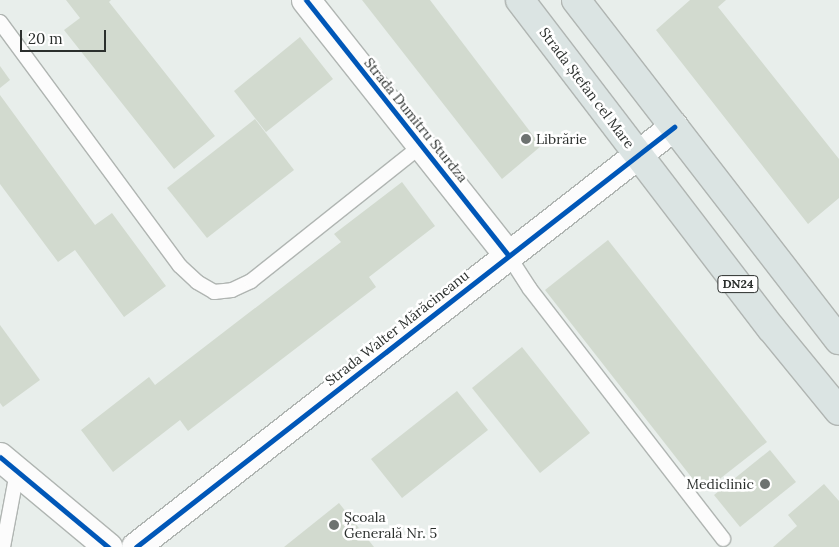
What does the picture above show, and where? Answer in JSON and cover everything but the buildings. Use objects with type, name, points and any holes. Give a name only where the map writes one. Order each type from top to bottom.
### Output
[{"type":"main road","name":"Strada Ștefan cel Mare","points":[[520,0],[771,328],[839,411]]},
{"type":"main road","points":[[576,0],[839,340]]},
{"type":"street","name":"Strada Dumitru Sturdza","points":[[306,0],[508,255]]},
{"type":"street","name":"Strada Walter Mărăcineanu","points":[[136,547],[674,127]]},
{"type":"street","points":[[9,464],[108,547]]},
{"type":"lane","points":[[0,22],[180,266],[197,282],[214,292],[232,290],[251,281],[422,145]]},
{"type":"lane","points":[[508,255],[530,289],[723,539]]},
{"type":"lane","points":[[3,547],[9,464]]},
{"type":"cycle path","points":[[306,0],[508,255]]},
{"type":"cycle path","points":[[136,547],[674,127]]},
{"type":"cycle path","points":[[0,457],[108,547]]},
{"type":"place","name":"Librărie","points":[[526,139]]},
{"type":"place","name":"Mediclinic","points":[[765,484]]},
{"type":"place","name":"Școala Generală Nr. 5","points":[[334,525]]}]
